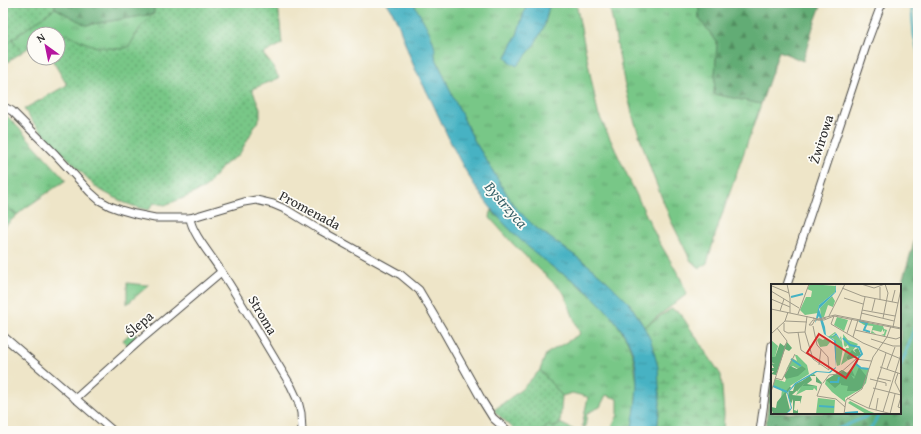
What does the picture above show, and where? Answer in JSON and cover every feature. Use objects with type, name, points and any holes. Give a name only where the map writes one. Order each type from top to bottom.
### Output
[{"type":"street","name":"Żwirowa","points":[[787,284],[868,40],[883,3]]},
{"type":"street","name":"Promenada","points":[[3,107],[12,111],[90,192],[99,200],[116,208],[155,218],[190,218],[244,202],[256,200],[273,204],[288,210],[318,229],[401,275],[419,290],[493,418],[508,431]]},
{"type":"street","name":"Stroma","points":[[190,218],[191,224],[197,236],[221,272],[291,386],[298,401],[301,413],[302,431]]},
{"type":"street","name":"Ślepa","points":[[75,399],[144,337],[221,272]]},
{"type":"street","points":[[3,336],[114,431]]},
{"type":"street","points":[[760,431],[771,352]]},
{"type":"green space","points":[[3,3],[55,3],[55,8],[30,26],[26,26],[26,29],[12,39],[22,52],[3,65]]},
{"type":"green space","points":[[55,3],[154,3],[154,14],[86,25],[55,8]]},
{"type":"green space","points":[[154,3],[278,3],[282,44],[263,54],[272,65],[279,78],[252,89],[260,108],[260,117],[239,155],[225,164],[205,188],[165,205],[154,203],[149,210],[125,203],[98,189],[35,125],[24,109],[67,85],[56,66],[66,66],[66,35],[68,34],[97,47],[120,49],[129,47],[140,28],[154,14]]},
{"type":"green space","points":[[414,3],[527,3],[517,35],[506,57],[544,27],[549,3],[576,3],[598,113],[658,240],[680,277],[687,294],[644,327],[630,304],[609,283],[588,265],[535,227],[514,206],[474,140],[435,56]]},
{"type":"green space","points":[[609,3],[699,3],[699,18],[717,42],[714,94],[761,104],[718,226],[707,263],[700,268],[691,261],[671,221],[652,173],[633,117],[624,81]]},
{"type":"green space","points":[[699,3],[822,3],[803,61],[779,51],[761,104],[714,94],[717,42],[699,18]]},
{"type":"green space","points":[[55,8],[86,25],[154,14],[140,28],[129,47],[120,49],[97,47],[68,34],[66,35],[66,26],[30,26]]},
{"type":"green space","points":[[26,29],[26,49],[22,52],[12,39]]},
{"type":"green space","points":[[3,113],[15,124],[66,180],[17,215],[3,204]]},
{"type":"green space","points":[[3,204],[17,215],[3,228]]},
{"type":"green space","points":[[491,210],[523,242],[555,269],[574,281],[601,304],[616,322],[627,340],[633,356],[637,383],[635,414],[631,431],[610,431],[618,415],[618,399],[606,395],[600,407],[587,413],[585,428],[582,426],[588,397],[572,393],[562,396],[540,370],[546,354],[580,334],[564,293],[514,245],[490,218]]},
{"type":"green space","points":[[915,239],[918,240],[918,431],[765,431],[771,383],[771,414],[901,414],[901,286]]},
{"type":"green space","points":[[127,283],[146,285],[149,285],[127,304]]},
{"type":"green space","points":[[671,309],[680,313],[721,375],[724,414],[723,431],[657,431],[660,403],[644,327]]},
{"type":"green space","points":[[135,329],[135,339],[129,347],[123,340]]},
{"type":"green space","points":[[540,370],[562,396],[560,423],[554,428],[548,425],[543,431],[516,431],[494,410],[522,389]]},
{"type":"green space","points":[[560,423],[576,431],[543,431],[548,425],[554,428]]},
{"type":"water","name":"Bystrzyca","points":[[387,3],[414,3],[434,43],[435,56],[474,140],[514,206],[535,227],[588,265],[630,304],[651,341],[658,367],[660,403],[657,431],[631,431],[637,384],[635,361],[632,350],[622,331],[604,307],[572,279],[556,270],[518,238],[480,194],[450,141],[430,97],[415,69],[399,25]]},
{"type":"water","points":[[527,3],[549,3],[549,6],[544,27],[533,47],[517,66],[511,63],[506,57],[517,35]]},
{"type":"waterway","points":[[911,3],[914,36],[918,53]]},
{"type":"waterway","points":[[901,364],[918,317]]},
{"type":"waterway","points":[[833,431],[874,414]]},
{"type":"waterway","points":[[869,431],[879,414]]}]
